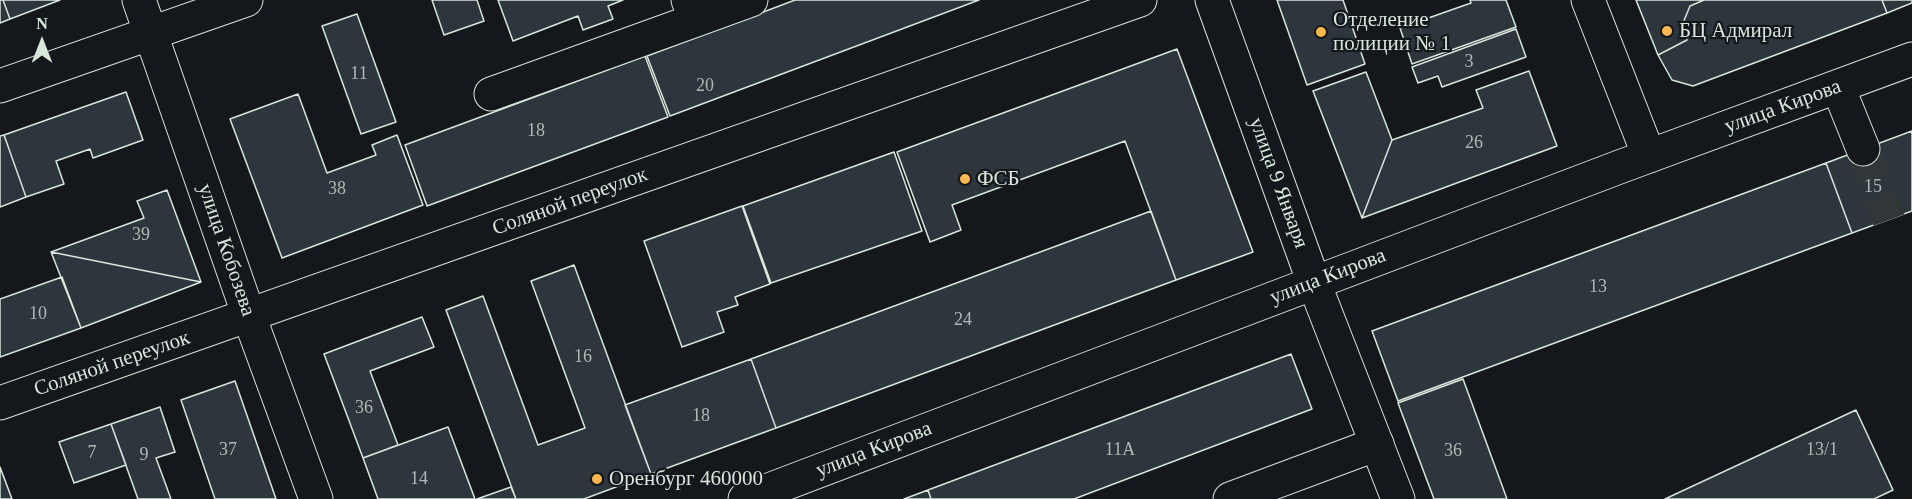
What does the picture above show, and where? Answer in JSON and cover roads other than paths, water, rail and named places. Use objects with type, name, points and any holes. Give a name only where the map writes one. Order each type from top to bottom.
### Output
[{"type":"main road","name":"улица Кобозева","points":[[139,0],[249,316],[316,499]]},
{"type":"main road","points":[[0,86],[246,0]]},
{"type":"main road","points":[[491,94],[692,10],[751,0]]},
{"type":"main road","name":"Соляной переулок","points":[[0,403],[1140,0]]},
{"type":"main road","name":"улица 9 Января","points":[[1212,0],[1314,283],[1398,499]]},
{"type":"main road","points":[[1588,0],[1649,156]]},
{"type":"main road","name":"улица Кирова","points":[[746,499],[1649,156],[1912,59]]},
{"type":"main road","points":[[1838,87],[1863,149]]},
{"type":"main road","points":[[1230,499],[1377,444]]},
{"type":"tunnel","points":[[1863,149],[1889,220]]},
{"type":"place","name":"БЦ Адмирал","points":[[1667,31]]},
{"type":"place","name":"Отделение полиции № 1","points":[[1321,32]]},
{"type":"place","name":"ФСБ","points":[[965,179]]},
{"type":"place","name":"Оренбург 460000","points":[[597,479]]}]
